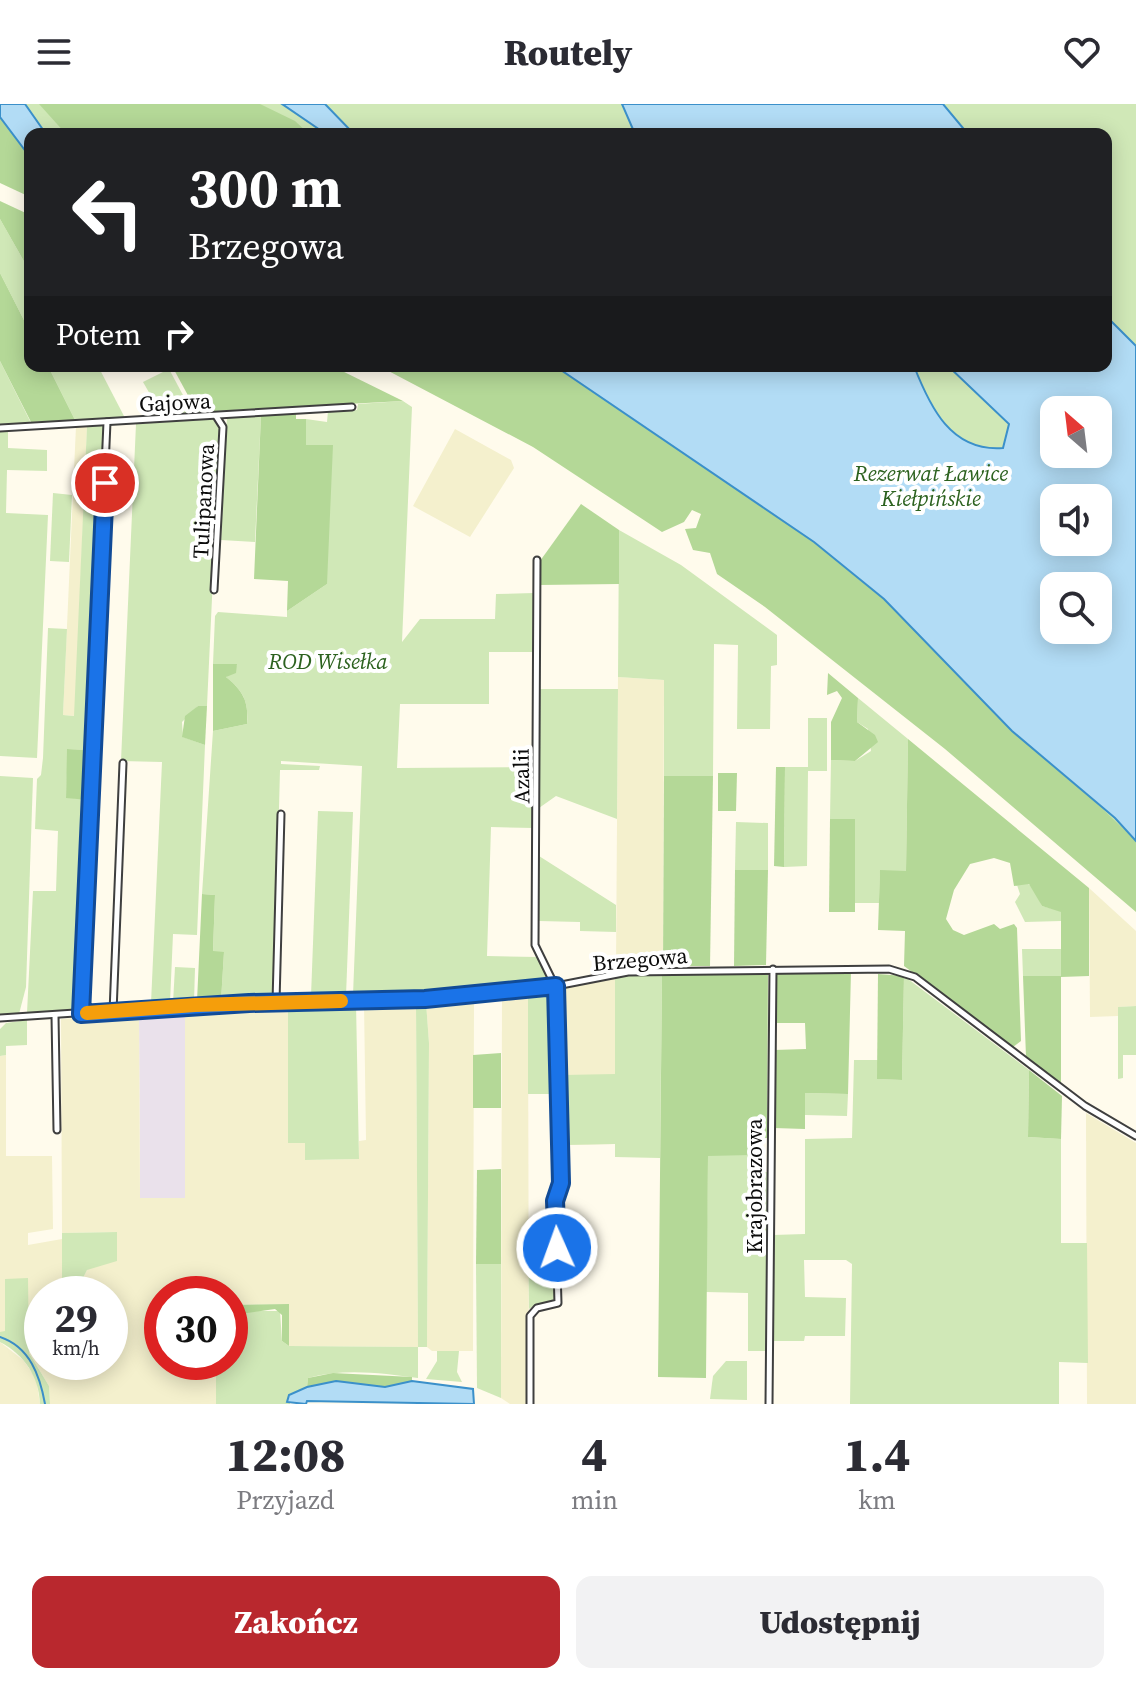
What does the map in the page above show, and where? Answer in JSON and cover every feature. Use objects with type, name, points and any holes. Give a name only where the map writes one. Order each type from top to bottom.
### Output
[{"type":"street","name":"Gajowa","points":[[0,428],[352,407]]},
{"type":"street","name":"Tulipanowa","points":[[214,590],[223,427],[215,416]]},
{"type":"street","points":[[81,1014],[107,422]]},
{"type":"street","name":"Azalii","points":[[537,560],[535,945],[556,986]]},
{"type":"street","points":[[113,1012],[123,763]]},
{"type":"street","points":[[276,1002],[281,814]]},
{"type":"street","name":"Brzegowa","points":[[0,1018],[276,1002],[425,999],[556,986],[628,972],[876,968],[915,977],[1085,1106],[1136,1136]]},
{"type":"street","name":"Krajobrazowa","points":[[769,1404],[773,969]]},
{"type":"street","points":[[530,1404],[530,1316],[537,1308],[558,1303],[555,1201],[561,1183],[556,986]]},
{"type":"street","points":[[55,1016],[57,1130]]},
{"type":"shaded area","points":[[76,426],[87,426],[75,716],[63,715]]},
{"type":"shaded area","points":[[455,429],[511,460],[514,468],[470,537],[413,506]]},
{"type":"shaded area","points":[[618,677],[664,680],[663,966],[616,968]]},
{"type":"shaded area","points":[[1089,888],[1136,931],[1136,1006],[1119,1007],[1118,1016],[1090,1017]]},
{"type":"shaded area","points":[[615,975],[615,1144],[564,1145],[561,988]]},
{"type":"shaded area","points":[[528,992],[529,1404],[510,1404],[501,1398],[502,995]]},
{"type":"shaded area","points":[[474,998],[473,1351],[432,1351],[427,1347],[429,1043],[426,1002]]},
{"type":"shaded area","points":[[416,1002],[418,1347],[289,1346],[288,1304],[248,1305],[248,1276],[144,1276],[144,1380],[216,1380],[216,1404],[50,1404],[49,1386],[45,1380],[128,1380],[128,1276],[84,1276],[116,1232],[62,1233],[61,1019],[139,1013],[140,1198],[185,1198],[185,1009],[288,1004],[288,1143],[305,1143],[306,1160],[359,1159],[359,1141],[366,1140],[364,1003]]},
{"type":"shaded area","points":[[185,1009],[186,1198],[140,1199],[139,1013]]},
{"type":"shaded area","points":[[6,1055],[6,1156],[52,1156],[53,1229],[28,1233],[28,1245],[62,1239],[62,1276],[24,1276],[24,1349],[5,1332],[0,1332],[0,1056]]},
{"type":"shaded area","points":[[1086,1113],[1136,1143],[1136,1404],[1087,1404]]},
{"type":"shaded area","points":[[0,1342],[24,1361],[24,1380],[36,1380],[40,1404],[0,1404]]},
{"type":"green space","name":"Rezerwat Ławice Kiełpińskie","points":[[0,104],[1136,104],[1136,851],[677,442],[618,412],[595,391],[581,393],[534,372],[1112,372],[1112,128],[24,128],[0,120]]},
{"type":"green space","points":[[39,104],[260,104],[303,128],[61,128]]},
{"type":"green space","points":[[0,117],[24,149],[24,194],[0,183]]},
{"type":"green space","points":[[0,201],[24,212],[24,261],[0,219]]},
{"type":"green space","points":[[0,219],[24,261],[24,320],[0,273]]},
{"type":"green space","points":[[0,273],[24,320],[24,372],[51,372],[75,420],[31,422],[0,361]]},
{"type":"green space","points":[[0,361],[31,423],[0,424]]},
{"type":"green space","points":[[51,372],[101,372],[125,418],[75,420]]},
{"type":"green space","points":[[163,372],[171,372],[191,410],[189,413],[162,415],[143,382]]},
{"type":"green space","points":[[175,372],[344,372],[403,401],[197,412]]},
{"type":"green space","points":[[390,372],[564,372],[814,542],[884,599],[1136,841],[1136,912],[945,749],[765,607],[717,574],[710,553],[693,550],[685,529],[696,528],[701,514],[692,510],[684,522],[662,532],[533,447]]},
{"type":"green space","name":"ROD Wisełka","points":[[403,401],[412,407],[402,642],[420,619],[495,619],[496,594],[534,593],[534,652],[489,652],[489,704],[400,704],[397,768],[533,767],[534,828],[491,827],[487,956],[537,957],[551,984],[431,996],[353,995],[362,766],[281,761],[281,764],[320,766],[319,770],[280,770],[274,1000],[221,1001],[224,952],[213,952],[215,895],[202,894],[213,731],[247,724],[247,709],[244,697],[226,677],[237,665],[213,664],[215,616],[218,612],[287,617],[287,611],[327,584],[306,445],[306,419],[327,422],[328,411],[357,410],[358,404]]},
{"type":"green space","points":[[296,412],[296,419],[306,419],[306,445],[333,445],[327,584],[287,611],[288,581],[254,579],[261,415]]},
{"type":"green space","points":[[261,415],[255,542],[221,540],[227,417]]},
{"type":"green space","points":[[215,419],[220,426],[207,706],[198,706],[182,722],[183,737],[205,745],[197,935],[173,934],[170,1003],[151,1003],[162,762],[121,761],[136,424]]},
{"type":"green space","points":[[87,426],[103,426],[90,750],[68,749],[66,797],[88,800],[79,1011],[27,1013],[33,891],[56,891],[58,831],[35,829],[37,779],[41,775],[43,758],[48,628],[67,629],[63,715],[74,716]]},
{"type":"green space","points":[[0,430],[8,430],[8,448],[47,450],[47,471],[7,470],[6,513],[48,515],[37,758],[0,756]]},
{"type":"green space","points":[[53,493],[72,495],[69,562],[50,561]]},
{"type":"green space","points":[[581,504],[619,530],[619,584],[539,585],[540,561]]},
{"type":"green space","points":[[619,530],[681,565],[777,635],[777,665],[771,666],[770,729],[737,729],[738,645],[714,644],[713,776],[664,776],[664,680],[618,677]]},
{"type":"green space","points":[[213,664],[237,664],[236,673],[226,677],[244,697],[247,724],[213,731]]},
{"type":"green space","points":[[828,673],[858,698],[857,722],[875,735],[878,742],[855,761],[831,760],[831,722],[842,698],[837,691],[827,695]]},
{"type":"green space","points":[[539,689],[618,689],[617,819],[556,796],[539,808]]},
{"type":"green space","points":[[858,698],[908,739],[906,871],[880,871],[879,903],[855,903],[855,819],[830,819],[831,760],[855,761],[871,751],[868,729],[857,722]]},
{"type":"green space","points":[[198,706],[207,706],[205,745],[182,737],[185,716]]},
{"type":"green space","points":[[808,718],[827,718],[827,771],[808,771],[807,866],[784,867],[785,767],[808,767]]},
{"type":"green space","points":[[908,739],[1089,888],[1089,976],[1061,977],[1061,1085],[1026,1057],[1023,976],[1061,976],[1061,912],[1042,906],[1029,884],[1014,886],[1010,863],[994,858],[970,864],[954,890],[946,919],[953,930],[964,935],[994,924],[1000,929],[1014,924],[1017,928],[1021,1041],[1013,1047],[904,966],[905,931],[878,930],[880,870],[906,871]]},
{"type":"green space","points":[[67,749],[90,750],[88,800],[66,798]]},
{"type":"green space","points":[[776,767],[785,767],[784,867],[774,866]]},
{"type":"green space","points":[[718,773],[737,773],[736,811],[718,811]]},
{"type":"green space","points":[[0,776],[33,778],[26,987],[19,1014],[0,1015]]},
{"type":"green space","points":[[664,776],[713,776],[710,966],[663,966]]},
{"type":"green space","points":[[318,811],[353,812],[346,996],[311,996]]},
{"type":"green space","points":[[830,819],[855,819],[855,912],[829,912]]},
{"type":"green space","points":[[736,822],[768,823],[768,870],[735,870]]},
{"type":"green space","points":[[539,856],[616,905],[616,932],[580,931],[580,922],[539,921]]},
{"type":"green space","points":[[735,870],[768,870],[766,965],[734,966]]},
{"type":"green space","points":[[1025,882],[1033,887],[1042,906],[1061,911],[1061,921],[1025,922],[1015,902],[1020,894],[1017,885]]},
{"type":"green space","points":[[202,894],[215,895],[213,951],[224,952],[221,1001],[197,1001]]},
{"type":"green space","points":[[1022,949],[1061,949],[1061,977],[1023,976]]},
{"type":"green space","points":[[175,967],[195,968],[194,1002],[173,1003]]},
{"type":"green space","points":[[768,971],[767,1138],[750,1138],[750,1155],[708,1156],[706,1378],[658,1377],[662,974]]},
{"type":"green space","points":[[775,971],[851,971],[848,1094],[805,1093],[805,1129],[774,1128],[774,1050],[806,1049],[805,1023],[774,1023]]},
{"type":"green space","points":[[662,974],[660,1158],[615,1157],[615,1144],[564,1145],[563,1075],[615,1074],[615,975]]},
{"type":"green space","points":[[878,974],[904,976],[902,1080],[877,1079]]},
{"type":"green space","points":[[904,976],[1029,1070],[1028,1137],[1061,1139],[1061,1243],[1087,1243],[1088,1363],[1059,1362],[1059,1404],[850,1404],[852,1264],[846,1260],[804,1260],[805,1297],[846,1298],[845,1336],[805,1336],[804,1341],[773,1341],[773,1235],[805,1234],[805,1139],[852,1138],[854,1060],[878,1060],[878,1079],[902,1080]]},
{"type":"green space","points":[[553,989],[556,1094],[528,1094],[528,992]]},
{"type":"green space","points":[[416,1002],[426,1002],[429,1043],[427,1347],[418,1347]]},
{"type":"green space","points":[[356,1003],[359,1159],[305,1160],[305,1143],[288,1143],[288,1004]]},
{"type":"green space","points":[[1136,1006],[1136,1055],[1123,1055],[1123,1078],[1118,1079],[1118,1007]]},
{"type":"green space","points":[[27,1020],[27,1045],[6,1046],[6,1055],[0,1056],[0,1029],[6,1023]]},
{"type":"green space","points":[[501,1053],[501,1108],[473,1108],[473,1055]]},
{"type":"green space","points":[[1029,1070],[1062,1096],[1061,1139],[1028,1137]]},
{"type":"green space","points":[[805,1093],[848,1094],[847,1116],[805,1115]]},
{"type":"green space","points":[[708,1155],[750,1155],[750,1172],[767,1172],[766,1351],[748,1351],[748,1293],[706,1292]]},
{"type":"green space","points":[[501,1169],[501,1264],[476,1264],[477,1170]]},
{"type":"green space","points":[[552,1224],[555,1302],[536,1304],[529,1309],[528,1225]]},
{"type":"green space","points":[[117,1232],[117,1261],[87,1270],[84,1276],[62,1276],[62,1233]]},
{"type":"green space","points":[[476,1264],[501,1264],[501,1398],[477,1388]]},
{"type":"green space","points":[[24,1278],[24,1361],[0,1342],[0,1332],[5,1331],[5,1279]]},
{"type":"green space","points":[[289,1304],[289,1346],[282,1341],[282,1315],[275,1309],[248,1313],[248,1305]]},
{"type":"green space","points":[[248,1311],[280,1311],[282,1341],[289,1346],[418,1347],[418,1378],[377,1373],[335,1373],[308,1378],[307,1387],[289,1395],[290,1404],[216,1404],[216,1380],[248,1380]]},
{"type":"green space","points":[[437,1351],[459,1351],[457,1372],[462,1382],[426,1379],[437,1361]]},
{"type":"green space","points":[[726,1361],[747,1361],[747,1400],[710,1399],[713,1376]]},
{"type":"green space","points":[[333,1373],[412,1377],[412,1381],[385,1387],[337,1381],[307,1387],[308,1378]]},
{"type":"green space","points":[[35,1380],[45,1380],[49,1386],[50,1404],[40,1404]]},
{"type":"water","points":[[0,104],[25,104],[42,128],[24,128],[24,149],[0,117]]},
{"type":"water","points":[[282,104],[325,104],[348,128],[317,128]]},
{"type":"water","points":[[622,104],[943,104],[963,128],[632,128]]},
{"type":"water","name":"Rezerwat Ławice Kiełpińskie","points":[[1112,322],[1136,346],[1136,841],[1115,818],[1012,731],[884,599],[814,542],[564,372],[917,372],[935,411],[956,435],[969,443],[1003,448],[1009,424],[954,372],[1112,372]]},
{"type":"water","points":[[336,1381],[385,1387],[412,1381],[473,1389],[474,1404],[287,1402],[289,1395],[307,1387]]},
{"type":"waterway","points":[[0,1337],[26,1355],[40,1383],[45,1404]]},
{"type":"slow traffic","points":[[87,1013],[195,1005],[341,1001]]},
{"type":"route","points":[[105,483],[81,1014],[195,1005],[425,999],[556,986],[561,1183],[555,1201],[557,1248]]}]
